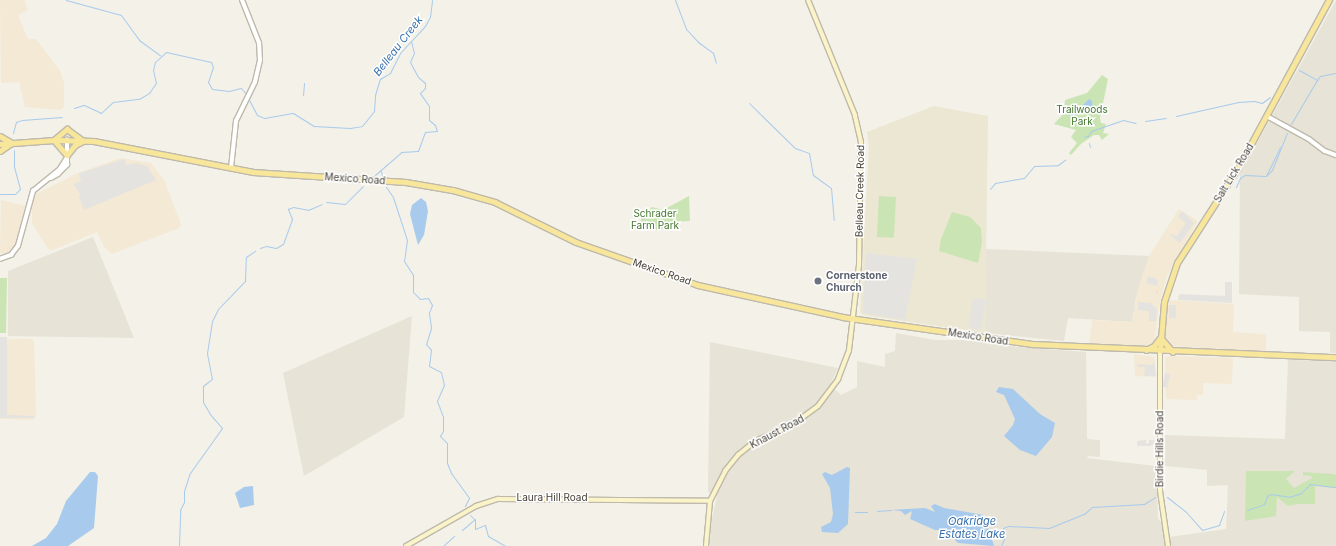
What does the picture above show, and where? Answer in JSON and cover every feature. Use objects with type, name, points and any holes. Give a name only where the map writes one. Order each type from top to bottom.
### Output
[{"type":"main road","name":"Belleau Creek Road","points":[[808,0],[855,116],[860,135],[859,265],[853,319]]},
{"type":"main road","name":"Salt Lick Road","points":[[1160,351],[1160,336],[1164,302],[1177,263],[1267,116],[1329,0]]},
{"type":"main road","points":[[67,129],[76,137],[84,140],[74,145],[67,156],[54,140],[67,129]]},
{"type":"main road","points":[[0,136],[12,143],[0,151]]},
{"type":"main road","name":"Mexico Road","points":[[0,144],[54,140],[84,140],[134,147],[231,168],[406,182],[469,194],[508,207],[588,246],[698,285],[804,310],[853,319],[1033,344],[1173,352],[1336,357]]},
{"type":"main road","name":"Knaust Road","points":[[706,546],[710,501],[720,478],[743,450],[761,438],[804,418],[827,396],[838,379],[846,358],[853,319]]},
{"type":"main road","points":[[1145,350],[1154,346],[1160,336],[1173,352]]},
{"type":"main road","name":"Birdie Hills Road","points":[[1160,351],[1160,491],[1168,546]]},
{"type":"main road","name":"Laura Hill Road","points":[[406,546],[476,506],[498,498],[710,501]]},
{"type":"street","points":[[231,168],[236,125],[240,109],[259,70],[260,52],[242,0]]},
{"type":"street","points":[[1267,116],[1313,141],[1325,151],[1336,155]]},
{"type":"street","points":[[0,258],[11,254],[16,249],[30,195],[47,179],[64,170],[67,156],[67,140]]},
{"type":"shaded area","points":[[0,0],[24,0],[28,10],[18,15],[28,39],[36,39],[60,71],[64,83],[64,107],[60,110],[25,107],[19,82],[1,83]]},
{"type":"shaded area","points":[[1336,0],[1336,353],[1330,353],[1330,332],[1299,331],[1299,297],[1239,294],[1240,174]]},
{"type":"shaded area","points":[[934,106],[988,116],[985,333],[863,315],[860,312],[869,146],[867,132]]},
{"type":"shaded area","points":[[120,158],[151,163],[164,180],[181,224],[179,228],[112,254],[104,247],[97,232],[53,250],[48,249],[32,223],[32,205],[36,194],[76,174]]},
{"type":"shaded area","points":[[125,159],[126,165],[136,163],[147,166],[156,180],[84,210],[79,197],[81,196],[74,184],[81,181],[79,173]]},
{"type":"shaded area","points":[[1,200],[25,206],[15,247],[5,254],[0,253]]},
{"type":"shaded area","points":[[1179,209],[1198,221],[1167,276],[1160,301],[1154,343],[1147,346],[1089,343],[1092,320],[1132,322],[1139,286],[1149,256]]},
{"type":"shaded area","points":[[1182,211],[1194,223],[1180,243],[1169,234],[1177,236],[1186,223],[1178,217]]},
{"type":"shaded area","points":[[93,237],[134,338],[8,336],[8,271]]},
{"type":"shaded area","points":[[986,249],[1149,256],[1136,298],[1132,322],[1068,318],[1064,341],[985,333]]},
{"type":"shaded area","points":[[866,253],[917,259],[905,320],[863,313]]},
{"type":"shaded area","points":[[1148,276],[1157,279],[1157,286],[1146,283]]},
{"type":"shaded area","points":[[1225,282],[1232,282],[1232,303],[1178,300],[1179,294],[1225,296]]},
{"type":"shaded area","points":[[973,298],[986,300],[981,330],[968,328]]},
{"type":"shaded area","points":[[1169,300],[1234,304],[1233,332],[1266,334],[1266,351],[1170,346],[1166,341],[1165,332]]},
{"type":"shaded area","points":[[1138,302],[1151,303],[1157,309],[1156,321],[1149,321],[1149,311],[1138,310]]},
{"type":"shaded area","points":[[1169,305],[1176,305],[1176,318],[1169,318]]},
{"type":"shaded area","points":[[412,316],[404,417],[304,476],[283,373]]},
{"type":"shaded area","points":[[896,333],[935,340],[965,340],[1017,347],[1086,352],[1087,439],[1100,440],[1100,457],[1088,456],[1087,458],[1156,466],[1158,518],[1169,537],[1226,529],[1228,485],[1207,486],[1207,470],[1165,466],[1165,435],[1285,439],[1288,360],[1336,361],[1336,546],[710,546],[711,523],[717,496],[708,492],[710,342],[838,368],[830,385],[841,395],[857,387],[857,361],[885,367],[885,354],[895,351]]},
{"type":"shaded area","points":[[0,337],[7,337],[7,415],[35,416],[35,418],[0,418]]},
{"type":"shaded area","points":[[0,339],[32,339],[34,342],[36,414],[33,420],[0,419]]},
{"type":"shaded area","points":[[1134,354],[1154,357],[1156,377],[1135,376]]},
{"type":"shaded area","points":[[1169,356],[1233,358],[1232,384],[1203,383],[1203,395],[1197,395],[1197,400],[1166,399],[1165,358]]},
{"type":"shaded area","points":[[1154,360],[1156,376],[1144,376],[1145,367],[1137,367],[1138,364],[1153,365]]},
{"type":"shaded area","points":[[1165,373],[1170,374],[1167,388],[1162,387]]},
{"type":"shaded area","points":[[1146,440],[1146,444],[1149,443],[1149,440],[1154,440],[1155,444],[1150,446],[1137,446],[1137,441]]},
{"type":"green space","name":"Trailwoods Park","points":[[1102,75],[1108,79],[1100,118],[1101,123],[1106,124],[1103,133],[1109,134],[1102,140],[1099,135],[1094,135],[1081,144],[1071,155],[1069,153],[1077,143],[1071,137],[1076,130],[1054,124],[1064,113],[1065,100],[1087,93]]},
{"type":"green space","name":"Schrader Farm Park","points":[[689,196],[690,221],[670,222],[660,230],[641,229],[641,217],[652,207],[663,210]]},
{"type":"green space","points":[[879,196],[896,197],[894,238],[877,237]]},
{"type":"green space","points":[[952,212],[970,217],[981,228],[982,243],[978,263],[939,251],[941,239]]},
{"type":"green space","points":[[0,278],[7,278],[6,333],[0,333]]},
{"type":"green space","points":[[1246,471],[1295,471],[1286,479],[1294,488],[1312,478],[1311,476],[1303,475],[1303,472],[1333,474],[1336,475],[1336,488],[1315,486],[1315,504],[1297,504],[1288,506],[1277,497],[1276,516],[1245,521]]},
{"type":"water","points":[[1089,99],[1092,101],[1093,111],[1070,116],[1072,109],[1081,107]]},
{"type":"water","points":[[421,198],[426,202],[428,211],[424,235],[418,245],[410,214],[412,205]]},
{"type":"water","points":[[999,387],[1013,389],[1040,414],[1055,423],[1052,437],[1036,456],[1020,450],[1004,436],[1013,425],[1015,419],[1004,395],[996,392]]},
{"type":"water","points":[[847,467],[850,468],[848,524],[838,533],[822,532],[821,527],[831,522],[833,514],[830,488],[822,474],[825,472],[832,475]]},
{"type":"water","points":[[90,472],[95,472],[98,476],[94,528],[68,546],[32,546],[46,538],[57,524],[66,501]]},
{"type":"water","points":[[253,486],[254,505],[240,508],[235,493],[244,487]]},
{"type":"water","name":"Oakridge Estates Lake","points":[[935,504],[944,508],[984,515],[994,546],[958,543],[945,530],[935,530],[910,519],[912,511],[905,515],[901,511],[891,510],[925,508],[935,512],[931,506]]},
{"type":"waterway","points":[[66,0],[121,15],[139,40],[160,55]]},
{"type":"waterway","name":"Belleau Creek","points":[[248,98],[257,115],[264,118],[293,113],[314,126],[350,128],[362,126],[374,111],[375,95],[380,79],[390,73],[400,53],[425,26],[430,17],[432,0]]},
{"type":"waterway","points":[[675,0],[686,29],[698,42],[713,53],[716,63]]},
{"type":"waterway","points":[[375,175],[401,152],[418,151],[425,132],[437,131],[435,125],[429,120],[429,106],[420,93],[425,88],[425,83],[418,77],[410,62],[414,53],[411,41]]},
{"type":"waterway","name":"Belleau Creek","points":[[74,108],[84,105],[101,113],[113,102],[139,99],[149,93],[156,83],[153,70],[155,62],[166,52],[211,62],[213,67],[208,82],[212,89],[229,91],[241,88],[247,95]]},
{"type":"waterway","points":[[1299,70],[1317,80],[1320,76],[1336,73]]},
{"type":"waterway","points":[[1291,124],[1317,80]]},
{"type":"waterway","points":[[303,95],[304,83]]},
{"type":"waterway","points":[[1176,116],[1238,102],[1254,101],[1262,103],[1270,97]]},
{"type":"waterway","points":[[749,103],[795,148],[809,153],[813,175],[831,188],[834,220]]},
{"type":"waterway","name":"Belleau Creek","points":[[13,133],[16,122],[22,120],[62,117]]},
{"type":"waterway","points":[[1145,121],[1166,118]]},
{"type":"waterway","points":[[1084,137],[1088,136],[1091,131],[1123,120],[1136,123]]},
{"type":"waterway","points":[[1266,176],[1272,170],[1287,133]]},
{"type":"waterway","points":[[1089,143],[1090,147]]},
{"type":"waterway","points":[[1266,176],[1280,147]]},
{"type":"waterway","name":"Belleau Creek","points":[[0,194],[15,194],[20,189],[14,166],[14,150]]},
{"type":"waterway","points":[[990,189],[995,183],[1024,178],[1034,166],[1058,165],[1065,160]]},
{"type":"waterway","points":[[381,171],[382,176]]},
{"type":"waterway","points":[[1236,187],[1240,178],[1245,175],[1265,176]]},
{"type":"waterway","points":[[326,202],[345,204],[363,186]]},
{"type":"waterway","points":[[386,187],[393,197],[407,240],[404,261],[413,275],[413,292],[420,299],[428,298],[432,305],[429,313],[431,328],[426,344],[431,350],[429,366],[441,372],[444,385],[437,401],[443,417],[443,431],[440,436],[447,443],[447,463],[451,473],[469,498],[465,506]]},
{"type":"waterway","points":[[260,248],[266,246],[276,248],[283,244],[292,219],[288,209],[293,207],[308,210],[322,204]]},
{"type":"waterway","points":[[179,546],[180,510],[184,502],[184,491],[190,473],[222,428],[210,414],[203,402],[203,386],[212,379],[207,353],[212,321],[218,309],[245,281],[246,257],[255,251]]},
{"type":"waterway","points":[[1247,510],[1264,504],[1267,496],[1271,494],[1289,497],[1301,493],[1310,484],[1336,487]]},
{"type":"waterway","points":[[1001,546],[1004,539],[1003,528],[1008,526],[1049,528],[1084,514],[1092,507],[1144,504],[1155,497]]},
{"type":"waterway","points":[[1167,497],[1186,512],[1202,530],[1219,525],[1224,511]]},
{"type":"waterway","points":[[877,511],[891,510]]},
{"type":"waterway","points":[[855,512],[867,512]]},
{"type":"waterway","points":[[470,515],[474,519]]},
{"type":"waterway","points":[[475,519],[475,529],[485,525],[488,536],[505,546]]},
{"type":"waterway","points":[[462,530],[474,520]]},
{"type":"waterway","points":[[443,546],[454,536]]},
{"type":"place","name":"Cornerstone Church","points":[[818,281]]}]
